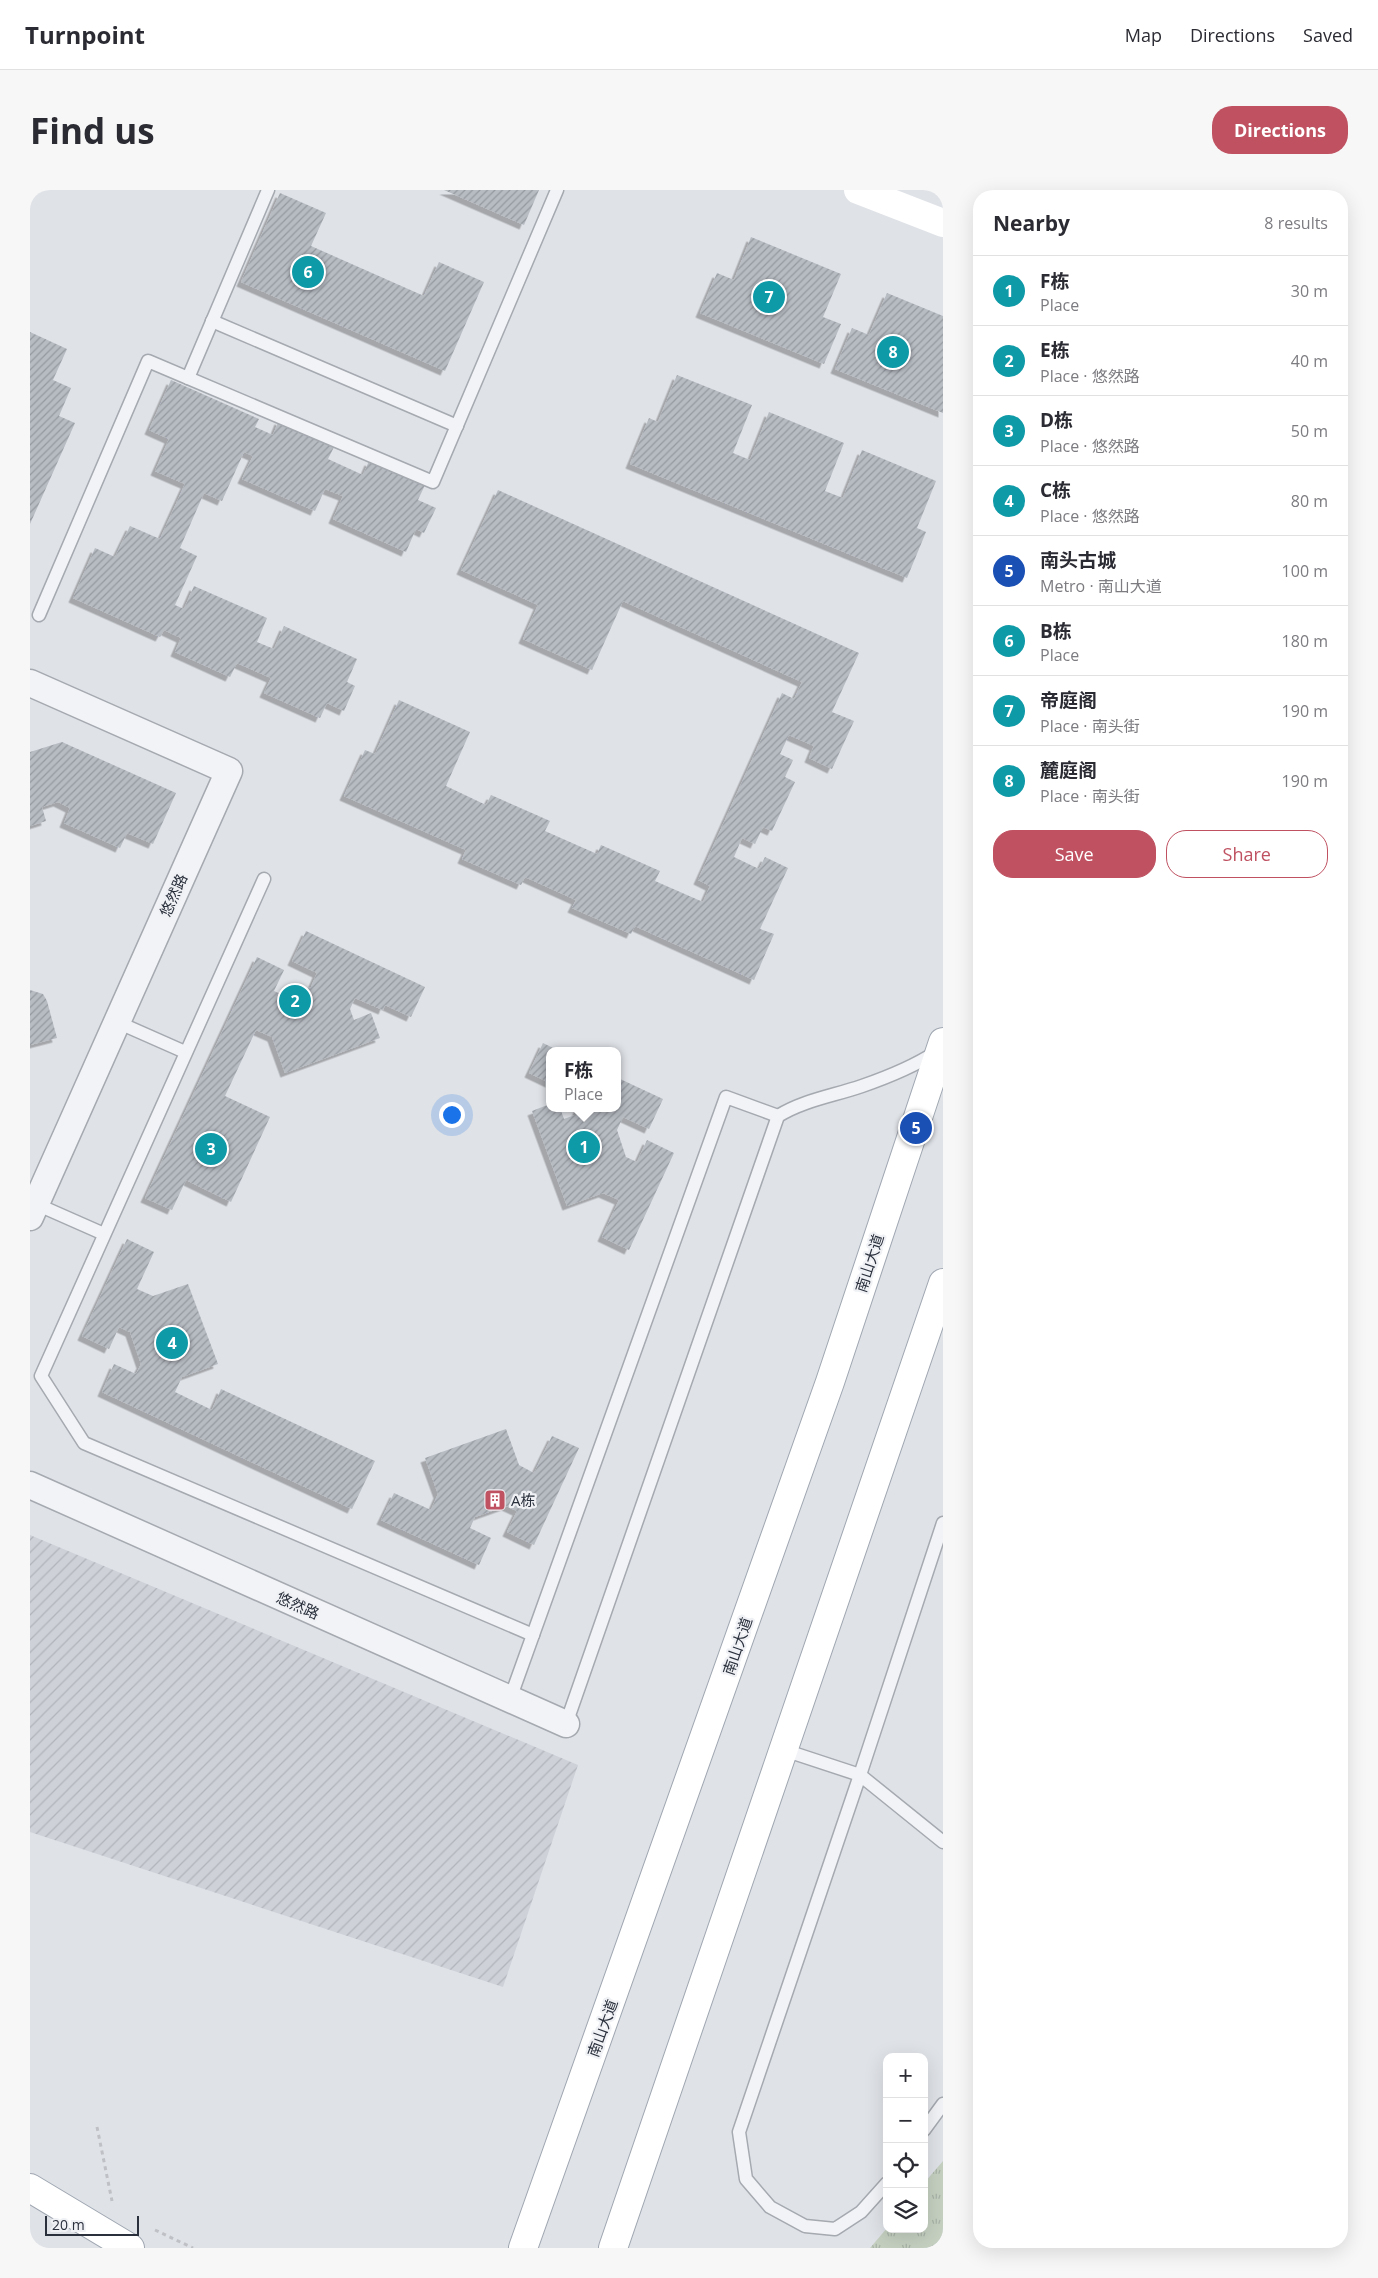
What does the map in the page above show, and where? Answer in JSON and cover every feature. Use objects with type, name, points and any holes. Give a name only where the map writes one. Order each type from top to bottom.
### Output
[{"type":"main road","points":[[858,190],[943,223]]},
{"type":"main road","name":"南山大道","points":[[523,2248],[830,1382],[942,1045]]},
{"type":"main road","points":[[613,2248],[943,1283]]},
{"type":"main road","points":[[30,2188],[130,2248]]},
{"type":"street","name":"悠然路","points":[[30,682],[228,771],[33,1210]]},
{"type":"street","name":"悠然路","points":[[30,1485],[566,1724]]},
{"type":"lane","points":[[188,378],[268,190]]},
{"type":"lane","points":[[39,615],[148,361],[433,482],[557,190]]},
{"type":"lane","points":[[212,321],[457,426]]},
{"type":"lane","points":[[264,879],[41,1376],[84,1443],[533,1635]]},
{"type":"lane","points":[[117,1022],[186,1052]]},
{"type":"lane","points":[[566,1724],[778,1116],[796,1105],[861,1086],[912,1068],[942,1045]]},
{"type":"lane","points":[[510,1699],[726,1097],[778,1116]]},
{"type":"lane","points":[[33,1210],[104,1234]]},
{"type":"lane","points":[[883,2187],[861,2212],[835,2229],[805,2226],[770,2207],[746,2179],[739,2132],[943,1523]]},
{"type":"lane","points":[[784,1750],[860,1775],[943,1842]]},
{"type":"lane","points":[[928,2125],[943,2104]]},
{"type":"path","points":[[97,2127],[110,2198],[114,2204]]},
{"type":"path","points":[[150,2228],[193,2248]]},
{"type":"shaded area","points":[[30,1535],[578,1765],[503,1987],[30,1832]]},
{"type":"green space","points":[[943,2161],[943,2248],[870,2248],[883,2233],[928,2233],[928,2178]]},
{"type":"building","points":[[444,190],[539,190],[524,225]]},
{"type":"building","points":[[280,193],[326,213],[311,246],[424,296],[439,262],[484,282],[445,371],[241,282]]},
{"type":"building","points":[[751,237],[841,274],[823,317],[841,324],[824,364],[700,313],[717,273],[734,280]]},
{"type":"building","points":[[887,293],[943,316],[943,413],[835,369],[852,328],[869,335]]},
{"type":"building","points":[[30,332],[67,349],[53,380],[71,388],[59,416],[75,423],[30,524]]},
{"type":"building","points":[[677,375],[752,405],[733,453],[750,460],[769,412],[844,443],[825,491],[843,498],[862,450],[936,481],[917,528],[926,532],[907,578],[630,464],[649,418],[658,422]]},
{"type":"building","points":[[171,380],[259,419],[255,427],[273,435],[279,420],[335,445],[328,459],[363,475],[369,461],[425,485],[418,500],[436,508],[424,533],[416,529],[406,552],[333,519],[343,496],[325,489],[315,511],[242,479],[253,456],[244,452],[222,501],[204,493],[180,548],[197,556],[175,605],[184,609],[194,586],[267,618],[257,642],[274,649],[284,626],[357,659],[347,682],[355,686],[344,711],[327,703],[320,718],[264,693],[271,678],[237,663],[230,677],[175,652],[181,638],[164,630],[160,637],[73,598],[95,548],[115,557],[130,526],[160,539],[185,484],[155,471],[169,439],[149,430]]},
{"type":"building","points":[[498,490],[859,653],[832,712],[854,721],[832,769],[809,758],[814,746],[789,735],[780,754],[793,760],[785,777],[795,782],[772,831],[763,827],[755,844],[742,838],[734,857],[759,869],[765,857],[788,868],[760,929],[774,934],[754,980],[635,926],[631,934],[572,908],[576,900],[525,877],[521,885],[462,859],[466,850],[344,796],[365,750],[375,754],[399,700],[470,732],[446,786],[486,805],[491,795],[550,821],[545,831],[597,854],[601,845],[660,871],[655,881],[703,902],[710,886],[698,880],[782,693],[794,699],[802,682],[623,601],[592,670],[523,639],[538,605],[461,570]]},
{"type":"building","points":[[62,742],[176,793],[153,844],[127,833],[120,848],[64,823],[70,808],[58,802],[42,807],[46,821],[30,826],[30,752]]},
{"type":"building","points":[[306,931],[425,987],[411,1017],[385,1005],[383,1010],[355,998],[350,1009],[354,1020],[371,1013],[380,1038],[285,1073],[272,1037],[256,1030],[225,1096],[270,1117],[231,1202],[186,1180],[172,1210],[145,1198],[257,957],[284,970],[274,991],[285,996],[311,987],[317,973],[292,961]]},
{"type":"building","points":[[30,990],[43,994],[47,1001],[57,1038],[30,1045]]},
{"type":"building","points":[[543,1043],[551,1047],[546,1047],[546,1081],[529,1073]]},
{"type":"building","points":[[621,1079],[663,1099],[649,1129],[623,1117],[617,1130],[626,1157],[637,1162],[647,1140],[674,1153],[629,1250],[602,1237],[619,1200],[603,1193],[567,1206],[532,1111],[546,1106],[546,1112],[561,1112],[564,1119],[575,1115],[576,1112],[621,1112]]},
{"type":"building","points":[[127,1239],[154,1252],[137,1289],[153,1296],[188,1284],[218,1364],[182,1377],[175,1392],[212,1410],[221,1389],[375,1461],[352,1509],[102,1392],[114,1364],[136,1374],[141,1364],[130,1332],[119,1327],[109,1349],[82,1336]]},
{"type":"building","name":"A栋","points":[[506,1429],[519,1465],[534,1473],[552,1436],[579,1448],[534,1545],[507,1532],[517,1511],[506,1506],[475,1517],[470,1528],[491,1538],[479,1565],[381,1520],[394,1493],[431,1510],[438,1494],[425,1458]]},
{"type":"place","name":"B栋","points":[[308,272]]},
{"type":"place","name":"帝庭阁","points":[[769,297]]},
{"type":"place","name":"麓庭阁","points":[[893,352]]},
{"type":"place","name":"E栋","points":[[295,1001]]},
{"type":"place","name":"南头古城","points":[[916,1128]]},
{"type":"place","name":"F栋","points":[[584,1147]]},
{"type":"place","name":"D栋","points":[[211,1149]]},
{"type":"place","name":"C栋","points":[[172,1343]]},
{"type":"place","name":"A栋","points":[[495,1500]]}]
